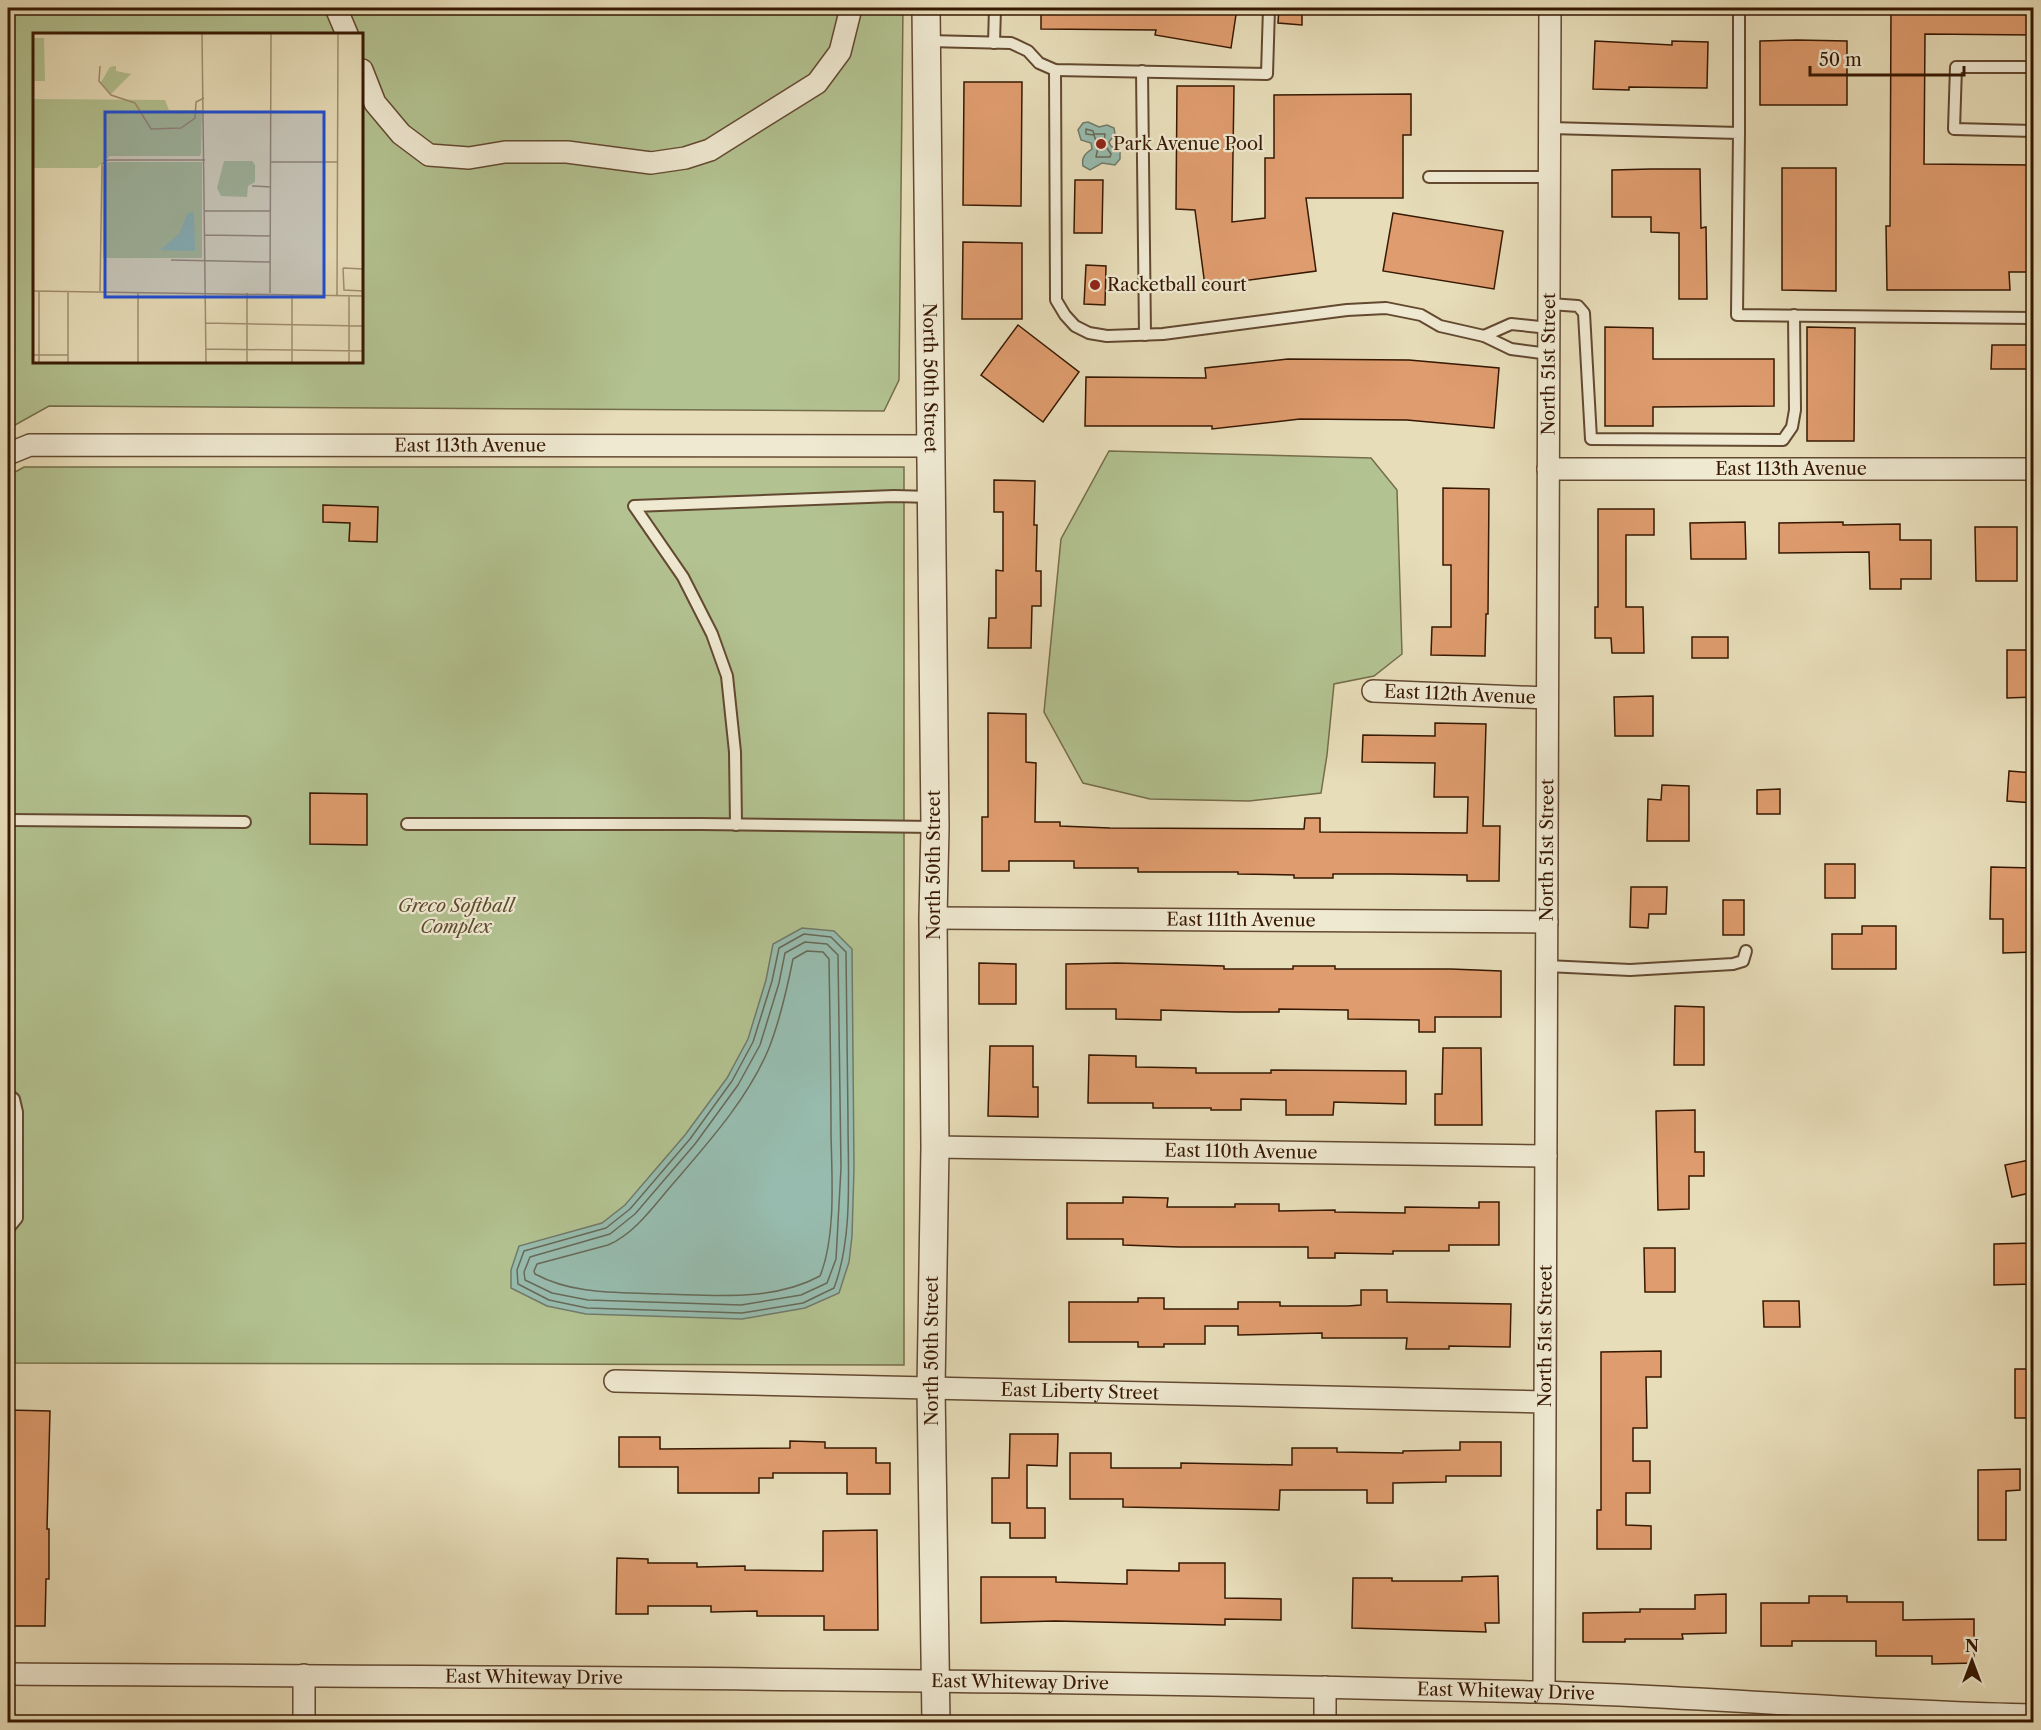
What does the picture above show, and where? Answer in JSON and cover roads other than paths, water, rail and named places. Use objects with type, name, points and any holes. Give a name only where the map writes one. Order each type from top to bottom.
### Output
[{"type":"street","points":[[336,8],[347,33]]},
{"type":"street","points":[[363,73],[375,103],[401,134],[429,155],[469,158],[505,152],[567,152],[651,163],[685,158],[710,150],[817,83],[840,51],[850,8]]},
{"type":"street","name":"North 50th Street","points":[[926,8],[935,827],[933,918],[935,1147],[931,1388],[936,1722]]},
{"type":"street","name":"North 51st Street","points":[[1544,1692],[1550,8]]},
{"type":"street","name":"East 113th Avenue","points":[[8,454],[30,445],[932,446]]},
{"type":"street","name":"East 113th Avenue","points":[[1548,469],[2034,469]]},
{"type":"street","name":"East 112th Avenue","points":[[1373,692],[1547,698]]},
{"type":"street","name":"East 111th Avenue","points":[[933,918],[1547,922]]},
{"type":"street","name":"East 110th Avenue","points":[[935,1147],[1546,1156]]},
{"type":"street","name":"East Liberty Street","points":[[615,1381],[1544,1402]]},
{"type":"street","name":"East Whiteway Drive","points":[[8,1674],[936,1681],[1325,1687],[1544,1692],[1743,1712],[2034,1715]]},
{"type":"street","points":[[304,1675],[304,1722]]},
{"type":"street","points":[[1325,1687],[1325,1722]]},
{"type":"lane","points":[[994,43],[995,8]]},
{"type":"lane","points":[[927,41],[1011,43],[1028,51],[1039,63],[1055,70],[1267,74],[1269,8]]},
{"type":"lane","points":[[1739,8],[1737,315],[2034,318]]},
{"type":"lane","points":[[2034,67],[1956,67],[1954,129],[2034,132]]},
{"type":"lane","points":[[1055,70],[1056,300],[1075,326],[1089,333],[1107,336],[1163,334],[1347,310],[1386,308],[1421,315],[1440,326],[1484,336],[1511,349],[1549,354]]},
{"type":"lane","points":[[1142,71],[1145,335]]},
{"type":"lane","points":[[1550,128],[1739,133]]},
{"type":"lane","points":[[1429,177],[1550,177]]},
{"type":"lane","points":[[1550,304],[1578,306],[1584,313],[1591,439],[1783,440],[1792,427],[1795,410],[1794,315]]},
{"type":"lane","points":[[1484,336],[1511,324],[1550,328]]},
{"type":"lane","points":[[736,825],[735,752],[726,676],[712,634],[682,577],[634,506],[932,497]]},
{"type":"lane","points":[[8,820],[245,822]]},
{"type":"lane","points":[[407,824],[935,827]]},
{"type":"lane","points":[[1547,966],[1630,970],[1732,964],[1743,961],[1746,951]]},
{"type":"lane","points":[[8,1094],[14,1099],[17,1112],[17,1218],[8,1229]]},
{"type":"water","name":"Park Avenue Pool","points":[[1088,122],[1099,127],[1107,125],[1114,128],[1115,134],[1109,142],[1120,152],[1120,159],[1115,165],[1102,163],[1090,170],[1083,166],[1083,158],[1092,149],[1091,143],[1081,140],[1078,130],[1083,123]]},
{"type":"water","points":[[802,928],[834,931],[852,949],[854,1168],[852,1236],[849,1262],[839,1293],[805,1308],[742,1319],[586,1314],[547,1306],[511,1288],[511,1270],[519,1246],[602,1223],[625,1205],[685,1135],[727,1078],[748,1039],[766,980],[773,944]]},
{"type":"place","name":"Park Avenue Pool","points":[[1101,144]]},
{"type":"place","name":"Racketball court","points":[[1095,285]]},
{"type":"park label","name":"Greco Softball Complex","points":[[456,916]]}]
